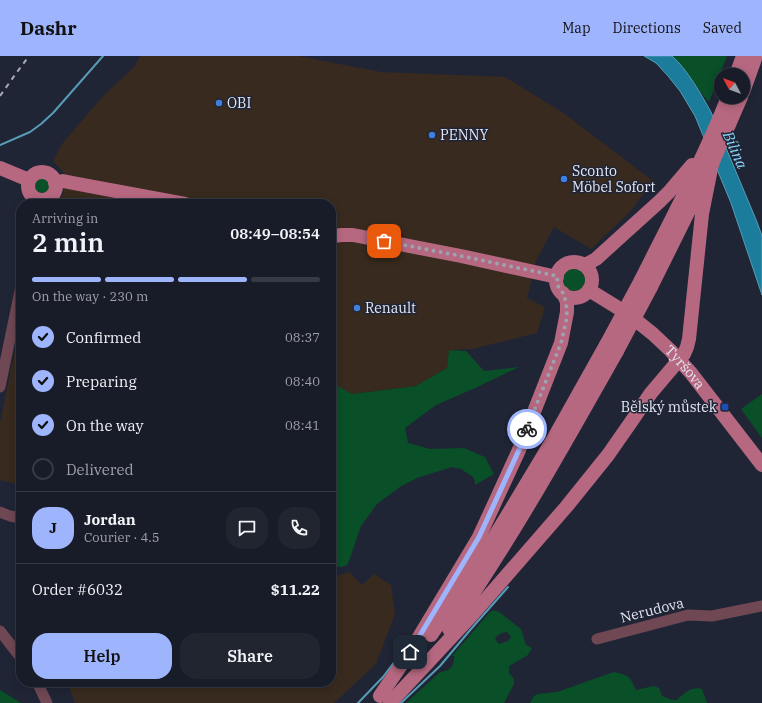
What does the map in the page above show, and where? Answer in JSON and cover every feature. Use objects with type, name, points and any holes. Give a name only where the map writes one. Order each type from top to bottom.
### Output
[{"type":"main road","points":[[739,68],[743,56]]},
{"type":"main road","points":[[750,73],[756,56]]},
{"type":"main road","points":[[646,284],[677,208],[706,148],[724,104]]},
{"type":"main road","points":[[404,688],[448,631],[512,533],[566,441],[611,348],[712,164],[738,104]]},
{"type":"main road","points":[[381,701],[479,537],[513,464],[561,343],[567,312],[563,293],[558,286],[557,276],[560,270],[567,264],[573,262],[586,264],[596,258],[660,201],[706,148]]},
{"type":"main road","points":[[381,701],[404,688],[473,614],[567,506],[608,455],[655,388],[679,360],[687,347],[689,339],[702,214],[712,164]]},
{"type":"main road","points":[[0,168],[29,180]]},
{"type":"main road","points":[[36,199],[29,192],[29,180],[35,174],[43,172],[54,179],[56,188],[52,196],[48,199]]},
{"type":"main road","points":[[55,183],[63,181],[158,199]]},
{"type":"main road","points":[[336,237],[342,235],[353,236],[557,276]]},
{"type":"main road","points":[[563,293],[570,297],[577,297],[584,295],[589,290],[592,284],[592,276],[588,269],[582,264]]},
{"type":"main road","name":"Tyršova","points":[[589,290],[628,314],[660,340],[691,373],[762,465]]},
{"type":"main road","points":[[381,701],[428,639],[468,580],[555,436],[611,348]]},
{"type":"street","points":[[0,386],[16,310]]},
{"type":"street","points":[[0,512],[16,517]]},
{"type":"street","name":"Nerudova","points":[[597,639],[688,614],[712,616],[762,606]]},
{"type":"street","points":[[0,631],[16,652]]},
{"type":"street","points":[[39,687],[47,703]]},
{"type":"shaded area","points":[[140,56],[298,56],[381,72],[505,77],[562,112],[653,181],[630,212],[591,249],[554,227],[537,259],[527,298],[545,307],[537,333],[472,349],[449,350],[447,368],[416,386],[352,394],[336,385],[336,199],[58,199],[63,195],[65,174],[53,161],[62,144],[102,97],[134,67]]},
{"type":"shaded area","points":[[16,345],[16,484],[0,480],[0,423]]},
{"type":"shaded area","points":[[349,572],[362,585],[374,574],[391,585],[395,614],[376,664],[334,703],[75,703],[69,687],[336,687],[336,576]]},
{"type":"green space","points":[[672,56],[727,56],[722,68],[714,68],[714,89],[709,102],[699,91]]},
{"type":"green space","points":[[42,177],[48,179],[50,185],[48,191],[42,193],[36,191],[34,185],[36,179]]},
{"type":"green space","points":[[574,269],[582,272],[585,280],[582,288],[574,291],[566,288],[563,280],[566,272]]},
{"type":"green space","points":[[449,350],[466,351],[484,371],[519,367],[436,405],[405,428],[408,443],[430,449],[464,448],[485,457],[494,474],[475,485],[473,477],[461,469],[452,467],[417,478],[400,487],[377,504],[361,526],[348,564],[343,567],[336,566],[336,385],[352,394],[416,386],[447,368]]},
{"type":"green space","points":[[762,394],[762,438],[741,409]]},
{"type":"green space","points":[[493,610],[499,612],[521,629],[526,645],[532,648],[528,655],[509,666],[509,673],[514,679],[514,684],[504,703],[406,703],[440,672],[451,668],[454,663],[454,656],[452,656]],"holes":[[[507,632],[511,637],[508,641],[499,644],[495,639],[500,634]]]},
{"type":"green space","points":[[614,672],[628,677],[632,681],[636,690],[654,686],[659,688],[662,696],[672,700],[677,700],[692,689],[702,689],[707,703],[530,703],[534,696],[538,694],[557,692]]},
{"type":"green space","points":[[0,690],[21,703],[0,703]]},
{"type":"water","points":[[644,56],[672,56],[678,61],[711,112],[762,236],[762,295],[731,203],[695,116],[680,91],[668,76],[656,63]]},
{"type":"waterway","points":[[0,145],[30,132],[41,124],[53,113],[103,56]]},
{"type":"waterway","points":[[401,703],[440,666],[508,587]]},
{"type":"waterway","points":[[358,703],[383,677],[398,657]]},
{"type":"railway","points":[[0,96],[29,56]]},
{"type":"way so far","points":[[384,241],[557,276],[558,286],[563,293],[567,306],[567,317],[561,343],[527,429]]},
{"type":"place","name":"OBI","points":[[219,103]]},
{"type":"place","name":"PENNY","points":[[432,135]]},
{"type":"place","name":"Sconto Möbel Sofort","points":[[564,179]]},
{"type":"place","name":"Renault","points":[[357,308]]},
{"type":"place","name":"Bělský můstek","points":[[725,407]]},
{"type":"route","points":[[410,652],[479,537],[519,450],[527,429]]},
{"type":"water label","name":"Bílina","points":[[735,150]]}]
